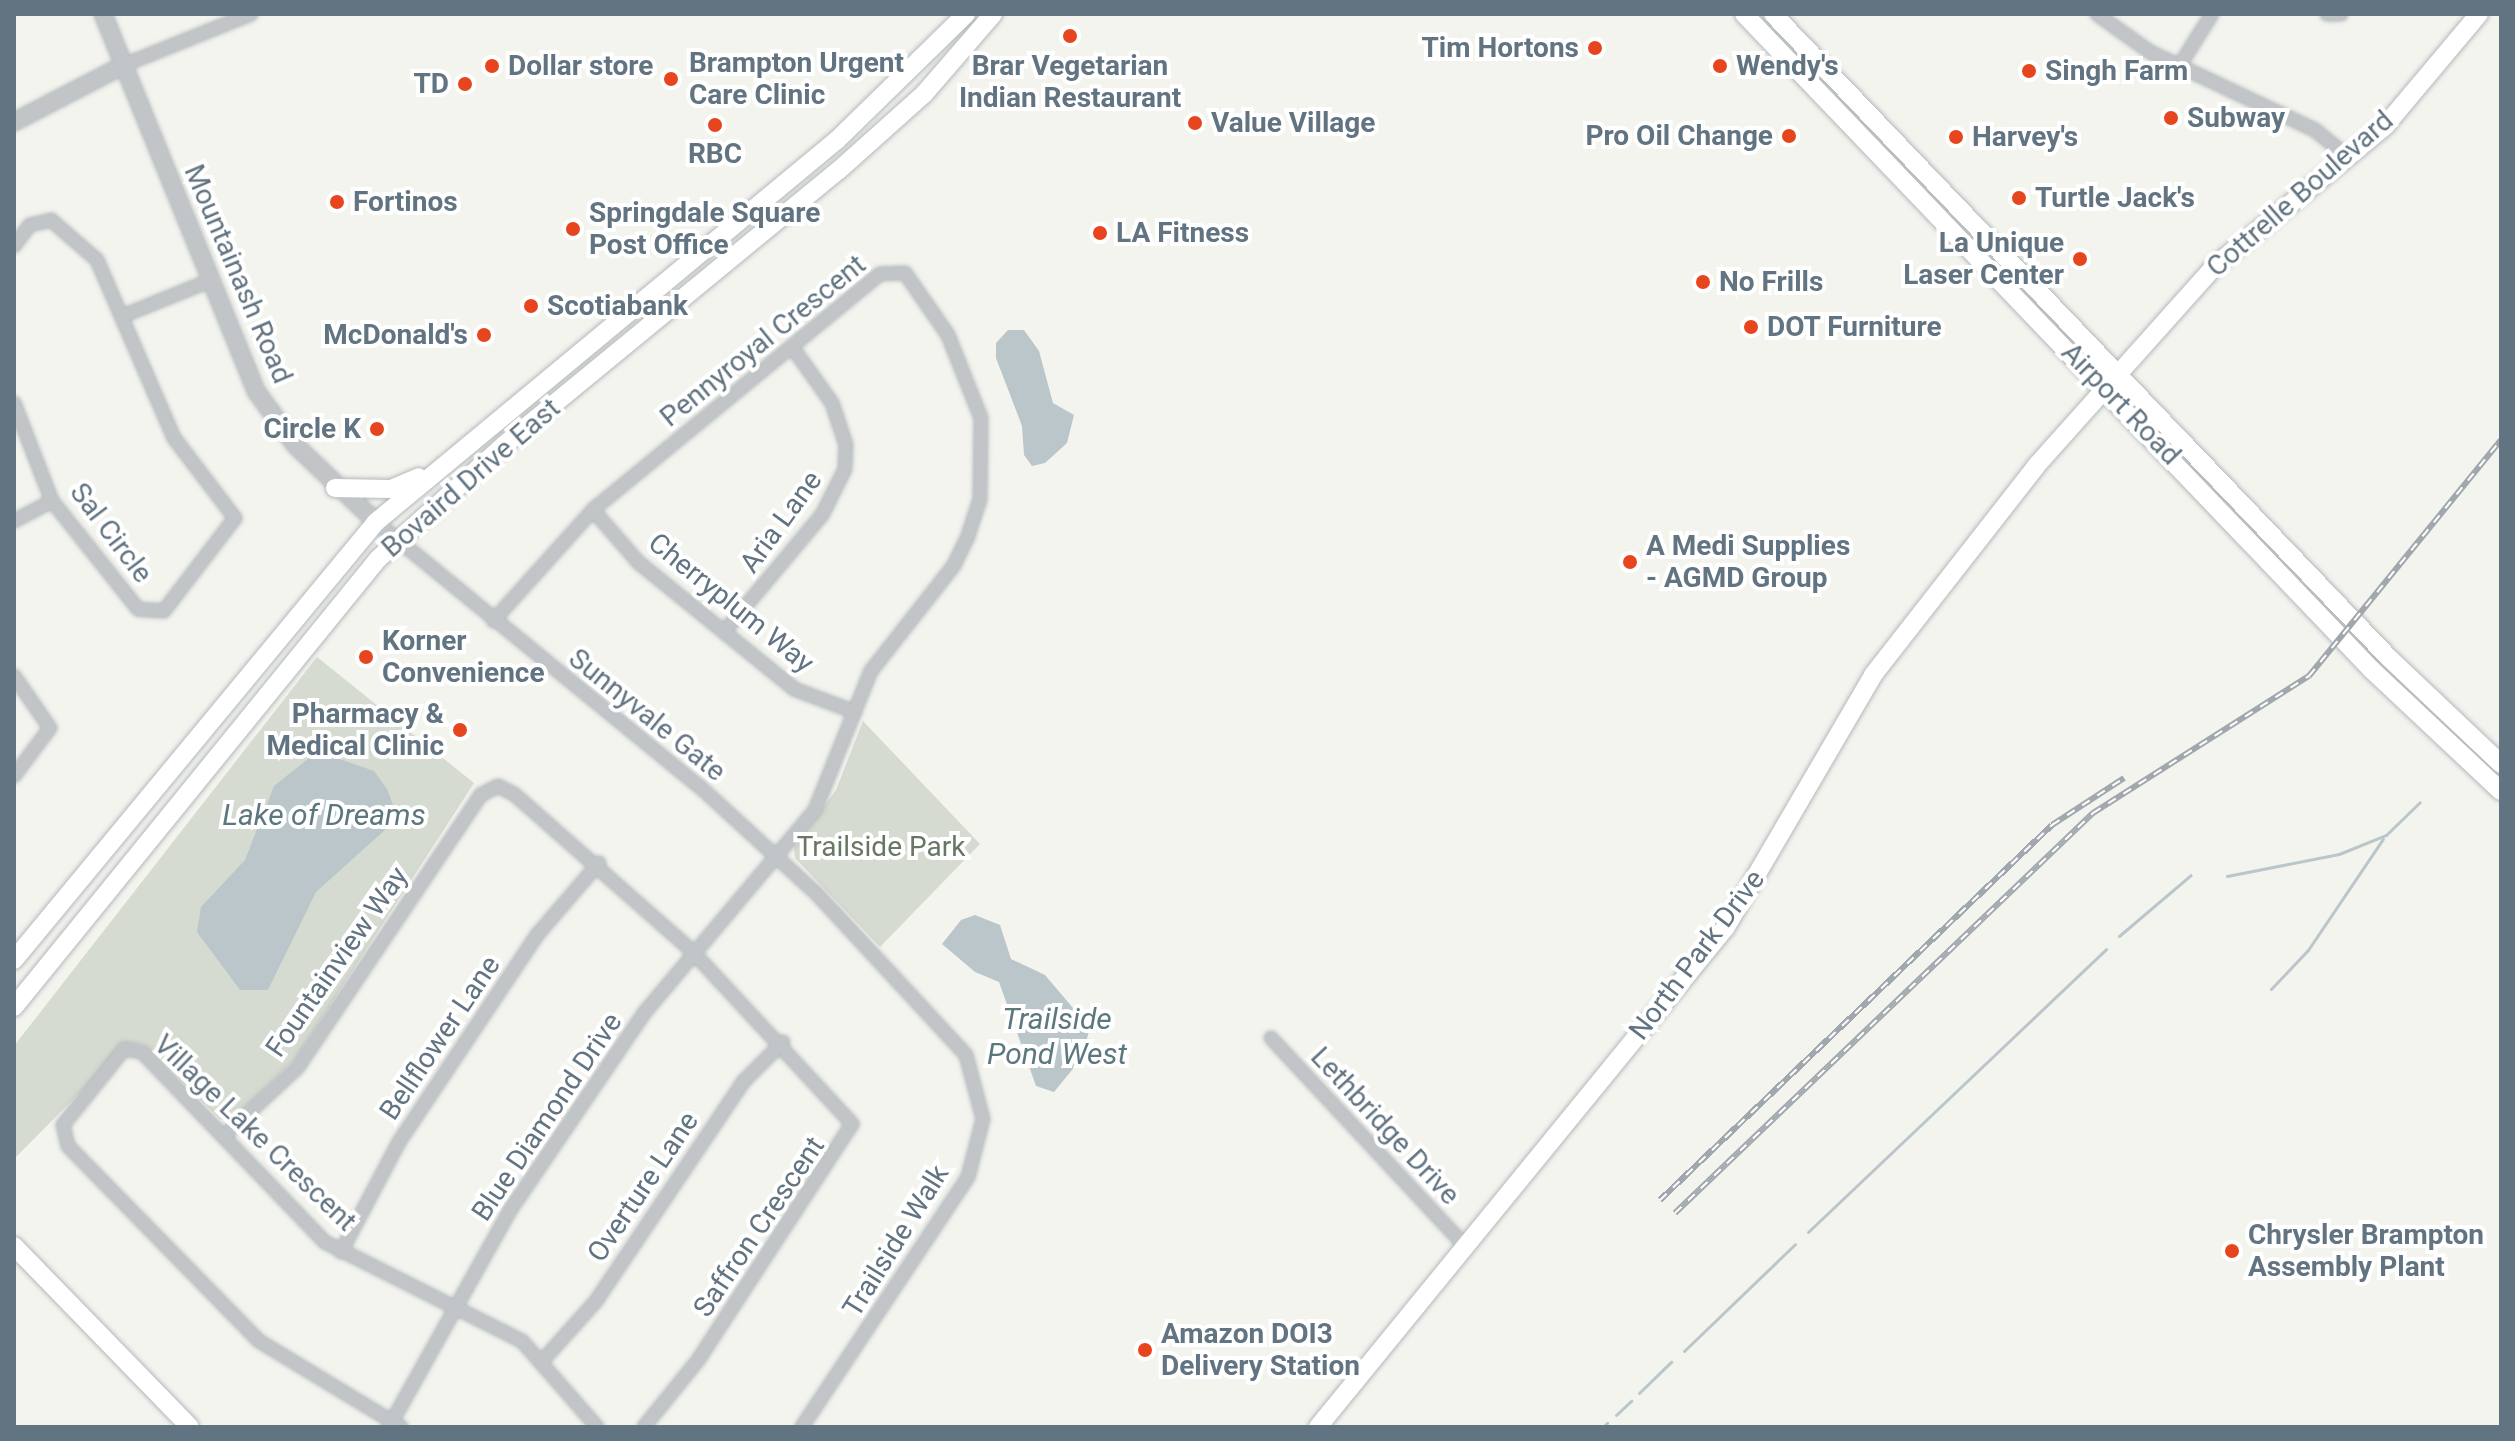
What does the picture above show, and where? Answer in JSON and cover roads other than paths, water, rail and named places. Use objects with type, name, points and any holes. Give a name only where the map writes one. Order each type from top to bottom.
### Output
[{"type":"main road","name":"Bovaird Drive East","points":[[14,960],[376,522],[433,471],[814,159],[966,14]]},
{"type":"main road","name":"Bovaird Drive East","points":[[14,1007],[292,657],[397,541],[819,187],[924,94],[993,14]]},
{"type":"main road","name":"Airport Road","points":[[1744,14],[2105,387],[2372,670],[2501,791]]},
{"type":"main road","name":"Airport Road","points":[[1773,14],[2119,372],[2389,658],[2501,764]]},
{"type":"main road","name":"Cottrelle Boulevard","points":[[2105,387],[2216,265],[2385,126],[2479,14]]},
{"type":"main road","points":[[814,159],[819,187]]},
{"type":"main road","name":"North Park Drive","points":[[1318,1427],[1726,927],[1897,641],[2105,387]]},
{"type":"main road","points":[[335,488],[391,489],[433,471]]},
{"type":"main road","points":[[14,1246],[190,1427]]},
{"type":"street","name":"Mountainash Road","points":[[103,14],[209,281],[261,400],[335,488],[376,522]]},
{"type":"street","points":[[14,122],[124,65],[251,14]]},
{"type":"street","points":[[2097,14],[2180,65],[2306,124],[2349,158]]},
{"type":"street","points":[[2180,65],[2212,14]]},
{"type":"street","points":[[2327,14],[2341,14]]},
{"type":"street","name":"Sal Circle","points":[[14,246],[30,225],[51,220],[97,260],[125,315],[174,438],[235,518],[231,532],[164,611],[138,609],[52,501],[14,403]]},
{"type":"street","name":"Pennyroyal Crescent","points":[[493,621],[593,510],[880,274],[905,273],[948,335],[981,418],[980,499],[954,565],[871,671],[815,810],[775,855]]},
{"type":"street","points":[[125,315],[209,281]]},
{"type":"street","name":"Aria Lane","points":[[724,632],[822,515],[845,469],[846,445],[832,403],[792,347]]},
{"type":"street","points":[[14,521],[52,501]]},
{"type":"street","name":"Cherryplum Way","points":[[593,510],[638,562],[794,689],[855,712]]},
{"type":"street","name":"Sunnyvale Gate","points":[[376,522],[775,855]]},
{"type":"street","points":[[14,676],[50,728],[14,776]]},
{"type":"street","name":"Fountainview Way","points":[[226,1134],[298,1067],[489,788],[514,794],[599,863],[692,951]]},
{"type":"street","name":"Blue Diamond Drive","points":[[394,1426],[509,1212],[692,951],[775,855]]},
{"type":"street","name":"Trailside Walk","points":[[775,855],[966,1055],[983,1119],[976,1155],[947,1213],[802,1427]]},
{"type":"street","name":"Bellflower Lane","points":[[341,1252],[393,1153],[537,935],[599,863]]},
{"type":"street","name":"Saffron Crescent","points":[[644,1427],[699,1359],[851,1129],[845,1110],[783,1042],[692,951]]},
{"type":"street","name":"Lethbridge Drive","points":[[1271,1038],[1465,1246]]},
{"type":"street","name":"Overture Lane","points":[[544,1359],[596,1301],[744,1081],[783,1042]]},
{"type":"street","name":"Village Lake Crescent","points":[[394,1426],[259,1341],[68,1146],[63,1125],[116,1056],[134,1047],[226,1134],[341,1252],[456,1308]]},
{"type":"street","points":[[456,1308],[544,1359],[597,1427]]},
{"type":"water","points":[[1008,330],[1024,330],[1039,351],[1053,403],[1074,415],[1067,443],[1045,463],[1032,466],[1024,455],[1022,426],[996,358],[996,343]]},
{"type":"water","name":"Lake of Dreams","points":[[334,757],[374,771],[387,789],[393,805],[386,829],[316,892],[268,990],[240,990],[197,932],[201,907],[245,860],[274,786],[309,758]]},
{"type":"water","name":"Trailside Pond West","points":[[975,915],[1000,925],[1011,959],[1045,975],[1090,1028],[1081,1059],[1054,1092],[1036,1086],[999,982],[975,972],[942,944],[961,920]]},
{"type":"waterway","points":[[2227,876],[2339,854],[2386,835],[2420,802]]},
{"type":"waterway","points":[[2271,989],[2308,950],[2383,839]]},
{"type":"waterway","points":[[2119,936],[2191,875]]},
{"type":"waterway","points":[[1808,1232],[2106,949]]},
{"type":"waterway","points":[[1684,1351],[1795,1244]]},
{"type":"waterway","points":[[1639,1393],[1671,1362]]},
{"type":"waterway","points":[[1616,1415],[1631,1401]]},
{"type":"waterway","points":[[1603,1427],[1607,1423]]},
{"type":"railway","points":[[1675,1213],[2093,813],[2309,676],[2501,440]]},
{"type":"railway","points":[[1660,1200],[2052,825],[2124,778]]},
{"type":"place","name":"Brar Vegetarian Indian Restaurant","points":[[1070,36]]},
{"type":"place","name":"Tim Hortons","points":[[1595,48]]},
{"type":"place","name":"Dollar store","points":[[492,66]]},
{"type":"place","name":"Wendy's","points":[[1720,66]]},
{"type":"place","name":"Singh Farm","points":[[2029,71]]},
{"type":"place","name":"Brampton Urgent Care Clinic","points":[[671,79]]},
{"type":"place","name":"TD","points":[[465,84]]},
{"type":"place","name":"Subway","points":[[2171,118]]},
{"type":"place","name":"Value Village","points":[[1195,123]]},
{"type":"place","name":"RBC","points":[[715,125]]},
{"type":"place","name":"Pro Oil Change","points":[[1789,136]]},
{"type":"place","name":"Harvey's","points":[[1956,137]]},
{"type":"place","name":"Turtle Jack's","points":[[2019,198]]},
{"type":"place","name":"Fortinos","points":[[337,202]]},
{"type":"place","name":"Springdale Square Post Office","points":[[573,229]]},
{"type":"place","name":"LA Fitness","points":[[1100,233]]},
{"type":"place","name":"La Unique Laser Center","points":[[2080,259]]},
{"type":"place","name":"No Frills","points":[[1703,282]]},
{"type":"place","name":"Scotiabank","points":[[531,306]]},
{"type":"place","name":"DOT Furniture","points":[[1751,327]]},
{"type":"place","name":"McDonald's","points":[[484,335]]},
{"type":"place","name":"Circle K","points":[[377,429]]},
{"type":"place","name":"A Medi Supplies - AGMD Group","points":[[1630,562]]},
{"type":"place","name":"Korner Convenience","points":[[366,657]]},
{"type":"place","name":"Pharmacy & Medical Clinic","points":[[460,730]]},
{"type":"place","name":"Chrysler Brampton Assembly Plant","points":[[2232,1251]]},
{"type":"place","name":"Amazon DOI3 Delivery Station","points":[[1145,1350]]},
{"type":"park label","name":"Trailside Park","points":[[881,847]]}]
